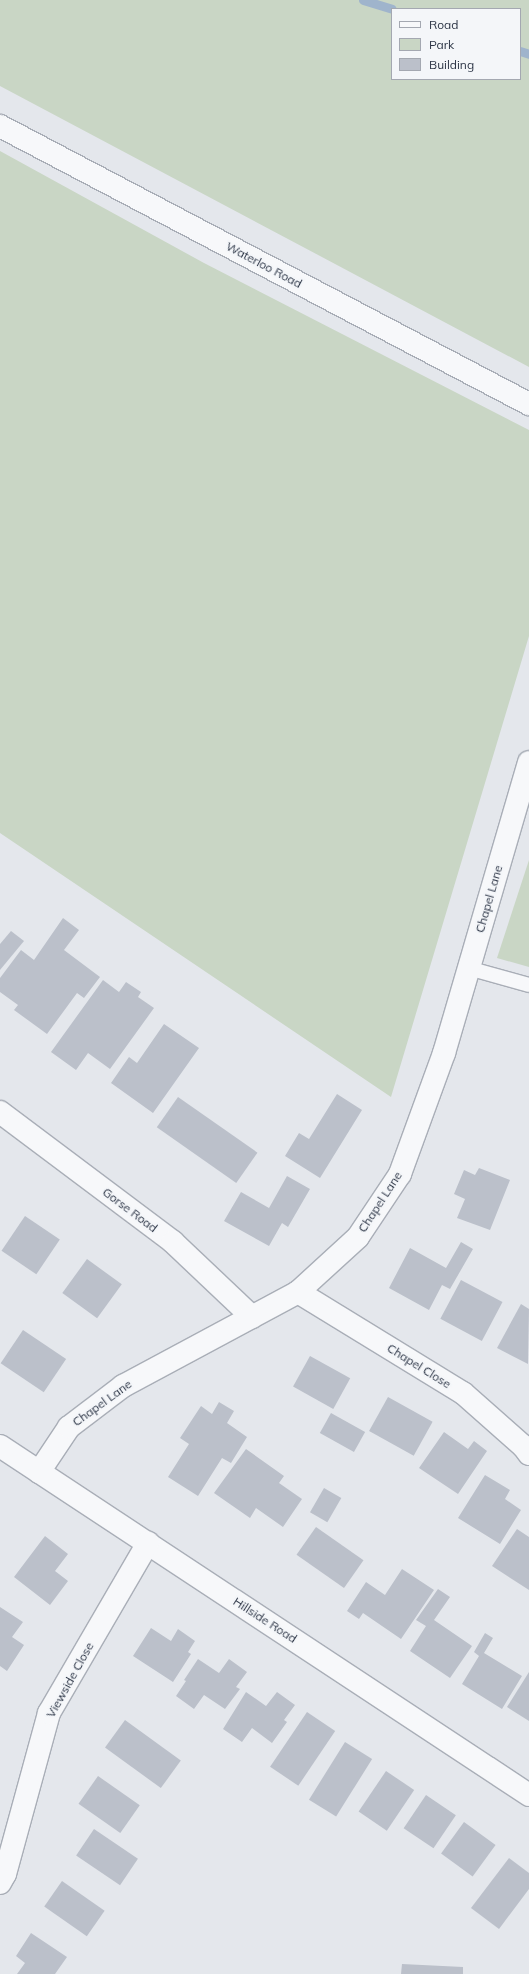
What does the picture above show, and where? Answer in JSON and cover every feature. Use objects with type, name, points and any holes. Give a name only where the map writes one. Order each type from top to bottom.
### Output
[{"type":"street","name":"Waterloo Road","points":[[0,126],[529,404]]},
{"type":"street","name":"Chapel Lane","points":[[39,1472],[69,1427],[123,1386],[298,1292],[358,1236],[400,1174],[444,1053],[529,762]]},
{"type":"street","name":"Gorse Road","points":[[0,1112],[173,1242],[252,1317]]},
{"type":"street","name":"Chapel Close","points":[[298,1292],[464,1393],[523,1446],[529,1454]]},
{"type":"street","name":"Hillside Road","points":[[0,1446],[529,1794]]},
{"type":"street","name":"Viewside Close","points":[[2,1876],[49,1713],[148,1542]]},
{"type":"lane","points":[[468,968],[529,985]]},
{"type":"green space","points":[[0,0],[529,0],[529,367],[0,86]]},
{"type":"green space","points":[[0,151],[204,263],[529,430],[529,636],[391,1097],[0,833]]},
{"type":"green space","points":[[529,860],[529,967],[497,958]]},
{"type":"building","points":[[63,918],[79,930],[64,950],[100,977],[84,998],[77,993],[47,1034],[14,1010],[18,1005],[0,992],[0,978],[21,950],[34,960]]},
{"type":"building","points":[[11,931],[24,941],[0,970],[0,944]]},
{"type":"building","points":[[103,980],[119,992],[126,982],[141,992],[138,997],[154,1008],[110,1069],[88,1053],[76,1070],[51,1052]]},
{"type":"building","points":[[164,1024],[199,1048],[153,1113],[111,1083],[129,1057],[137,1063]]},
{"type":"building","points":[[337,1094],[362,1110],[320,1178],[285,1156],[299,1133],[309,1139]]},
{"type":"building","points":[[178,1097],[257,1153],[236,1183],[157,1127]]},
{"type":"building","points":[[479,1168],[510,1180],[490,1230],[457,1218],[465,1199],[454,1194],[464,1170],[475,1175]]},
{"type":"building","points":[[287,1176],[310,1189],[288,1227],[282,1223],[269,1246],[224,1221],[241,1192],[269,1208]]},
{"type":"building","points":[[25,1216],[60,1239],[36,1274],[2,1251]]},
{"type":"building","points":[[461,1242],[473,1249],[450,1289],[442,1285],[429,1310],[389,1288],[410,1248],[446,1268]]},
{"type":"building","points":[[87,1259],[122,1284],[97,1318],[62,1293]]},
{"type":"building","points":[[461,1280],[502,1302],[482,1341],[440,1319]]},
{"type":"building","points":[[521,1304],[529,1309],[528,1364],[497,1348]]},
{"type":"building","points":[[23,1330],[66,1359],[44,1392],[1,1363]]},
{"type":"building","points":[[310,1356],[350,1378],[333,1409],[293,1387]]},
{"type":"building","points":[[388,1397],[433,1422],[414,1456],[369,1431]]},
{"type":"building","points":[[219,1402],[234,1411],[227,1423],[247,1437],[231,1463],[222,1458],[198,1496],[168,1477],[189,1444],[180,1438],[201,1406],[212,1414]]},
{"type":"building","points":[[331,1413],[365,1432],[354,1452],[320,1433]]},
{"type":"building","points":[[444,1432],[468,1449],[474,1441],[487,1451],[458,1494],[419,1468]]},
{"type":"building","points":[[246,1449],[284,1476],[279,1483],[302,1499],[283,1527],[256,1508],[250,1518],[214,1493]]},
{"type":"building","points":[[485,1475],[510,1490],[505,1499],[521,1510],[500,1544],[458,1518]]},
{"type":"building","points":[[324,1488],[341,1498],[327,1522],[310,1512]]},
{"type":"building","points":[[316,1527],[364,1560],[344,1588],[296,1555]]},
{"type":"building","points":[[517,1529],[529,1537],[529,1590],[492,1566]]},
{"type":"building","points":[[45,1536],[68,1554],[55,1571],[68,1581],[50,1605],[14,1577]]},
{"type":"building","points":[[402,1569],[434,1590],[401,1639],[363,1613],[359,1619],[347,1611],[366,1582],[385,1595]]},
{"type":"building","points":[[438,1589],[450,1597],[434,1620],[472,1646],[450,1678],[410,1651],[426,1626],[416,1620]]},
{"type":"building","points":[[0,1607],[23,1622],[12,1637],[24,1645],[7,1671],[0,1666]]},
{"type":"building","points":[[151,1628],[171,1641],[178,1629],[195,1641],[188,1652],[191,1654],[173,1682],[133,1656]]},
{"type":"building","points":[[485,1633],[493,1638],[484,1653],[522,1676],[502,1709],[462,1684],[479,1656],[474,1652]]},
{"type":"building","points":[[198,1659],[219,1673],[229,1659],[247,1672],[236,1687],[240,1689],[225,1709],[204,1695],[194,1709],[176,1696],[186,1681],[184,1680]]},
{"type":"building","points":[[529,1672],[529,1721],[507,1707]]},
{"type":"building","points":[[246,1692],[266,1706],[277,1692],[295,1705],[284,1720],[287,1722],[272,1743],[252,1728],[242,1742],[223,1729]]},
{"type":"building","points":[[307,1712],[335,1731],[298,1786],[270,1767]]},
{"type":"building","points":[[125,1720],[181,1761],[161,1788],[105,1748]]},
{"type":"building","points":[[345,1742],[372,1759],[336,1817],[309,1800]]},
{"type":"building","points":[[386,1771],[414,1790],[387,1831],[359,1812]]},
{"type":"building","points":[[98,1776],[140,1805],[120,1833],[78,1804]]},
{"type":"building","points":[[426,1795],[456,1815],[433,1848],[404,1828]]},
{"type":"building","points":[[464,1822],[496,1845],[473,1876],[441,1854]]},
{"type":"building","points":[[94,1829],[138,1859],[120,1885],[76,1856]]},
{"type":"building","points":[[509,1858],[529,1873],[529,1889],[499,1929],[471,1908]]},
{"type":"building","points":[[62,1881],[105,1911],[87,1936],[44,1906]]},
{"type":"building","points":[[31,1933],[67,1957],[55,1974],[17,1974],[25,1963],[16,1956]]},
{"type":"building","points":[[402,1964],[463,1967],[463,1974],[401,1974]]},
{"type":"waterway","points":[[363,0],[391,9]]},
{"type":"waterway","points":[[521,51],[529,54]]}]
